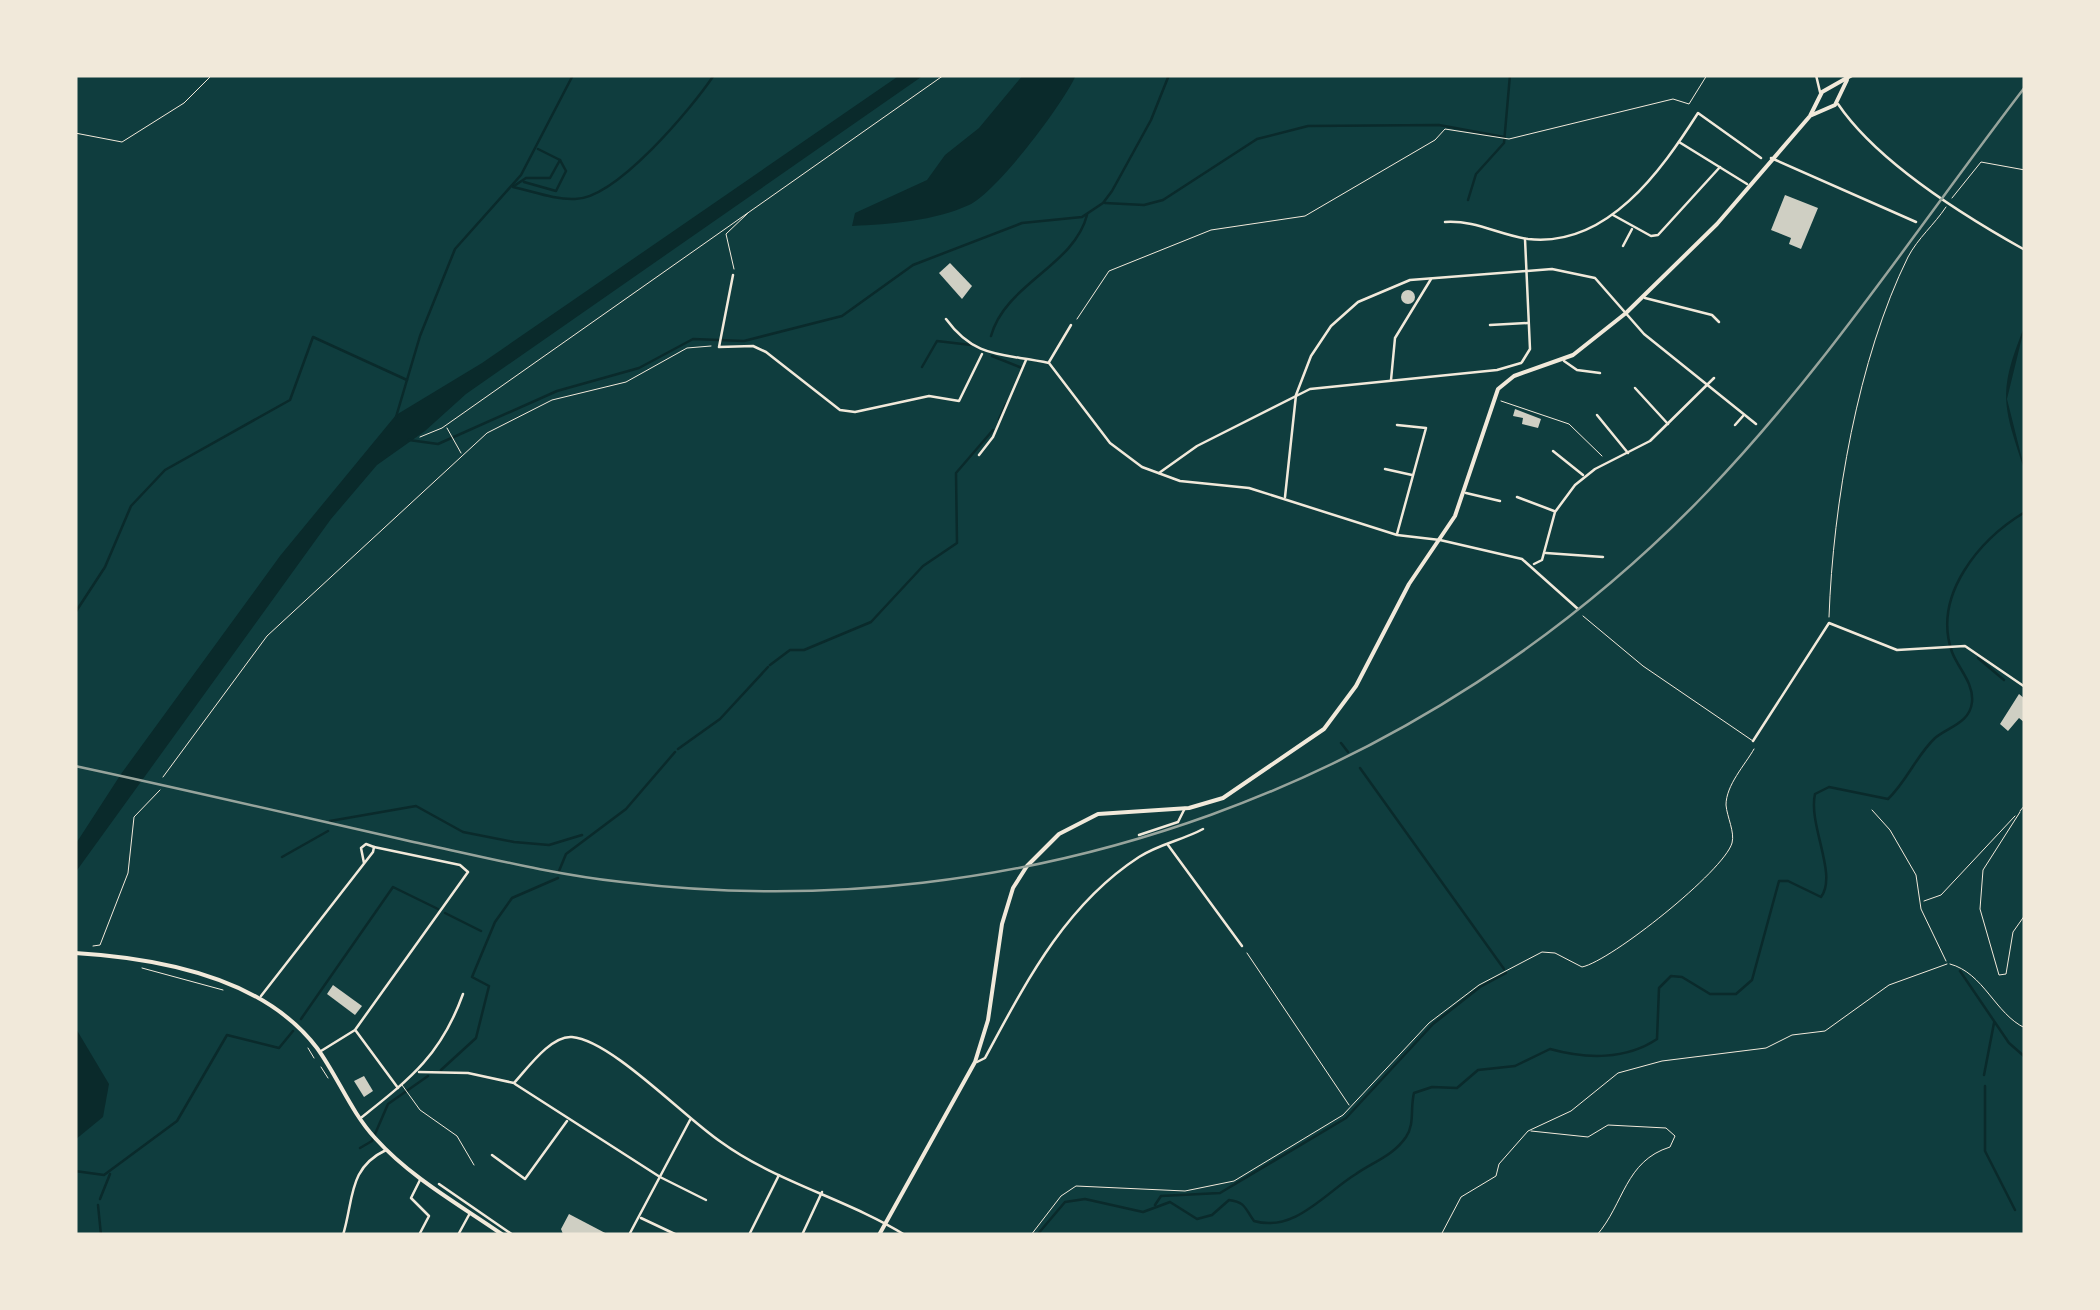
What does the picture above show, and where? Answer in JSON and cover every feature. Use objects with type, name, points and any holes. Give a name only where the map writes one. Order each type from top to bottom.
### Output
[{"type":"main road","points":[[880,1235],[976,1062],[988,1020],[1002,924],[1013,888],[1040,850],[1088,818],[1128,809],[1185,808],[1236,791],[1324,729],[1356,686],[1465,492],[1493,397],[1504,382],[1563,360],[1626,313],[1717,224],[1825,96],[1852,75]]},
{"type":"main road","points":[[1825,96],[1835,104],[1847,80]]},
{"type":"main road","points":[[1825,96],[1838,94]]},
{"type":"main road","points":[[75,953],[138,961],[260,998],[296,1024],[320,1052],[360,1118],[386,1150],[503,1235]]},
{"type":"street","points":[[1816,77],[1825,96]]},
{"type":"street","points":[[1835,104],[1925,185],[2025,250]]},
{"type":"street","points":[[1446,222],[1488,225],[1525,238],[1570,235],[1612,214],[1647,183],[1698,113],[1761,158]]},
{"type":"street","points":[[1679,142],[1749,185]]},
{"type":"street","points":[[1771,158],[1916,222]]},
{"type":"street","points":[[1612,214],[1632,228],[1658,234],[1720,168]]},
{"type":"street","points":[[1624,246],[1632,228]]},
{"type":"street","points":[[1524,372],[1522,363],[1530,349],[1525,238]]},
{"type":"street","points":[[1284,498],[1296,395],[1311,356],[1345,313],[1391,286],[1432,277],[1561,270],[1595,278],[1653,342],[1756,424]]},
{"type":"street","points":[[733,273],[719,346],[757,348],[831,405],[853,412],[929,396],[959,400],[984,354]]},
{"type":"street","points":[[1390,380],[1396,338],[1424,298],[1432,277]]},
{"type":"street","points":[[1643,297],[1712,315],[1719,322]]},
{"type":"street","points":[[946,319],[960,338],[984,354],[1049,363],[1110,442],[1158,474],[1180,481],[1249,488],[1396,536],[1440,540],[1532,564],[1578,609]]},
{"type":"street","points":[[1490,326],[1529,322]]},
{"type":"street","points":[[1049,363],[1071,325]]},
{"type":"street","points":[[979,455],[993,437],[1026,360]]},
{"type":"street","points":[[1563,360],[1577,370],[1600,373]]},
{"type":"street","points":[[1158,474],[1197,446],[1296,395],[1326,386],[1497,370],[1522,363]]},
{"type":"street","points":[[1497,370],[1504,382]]},
{"type":"street","points":[[1532,564],[1545,553],[1555,512],[1584,476],[1628,454],[1669,425],[1714,378]]},
{"type":"street","points":[[1636,388],[1669,425]]},
{"type":"street","points":[[1736,425],[1744,415]]},
{"type":"street","points":[[1596,416],[1628,454]]},
{"type":"street","points":[[1396,536],[1425,425],[1397,424]]},
{"type":"street","points":[[1553,451],[1584,476]]},
{"type":"street","points":[[1385,469],[1413,475]]},
{"type":"street","points":[[1465,492],[1500,501]]},
{"type":"street","points":[[1516,497],[1555,512]]},
{"type":"street","points":[[1545,553],[1597,552],[1603,557]]},
{"type":"street","points":[[1753,742],[1830,623],[1897,650],[1954,645],[1975,651],[2004,676],[2025,687]]},
{"type":"street","points":[[1140,835],[1178,822],[1185,808]]},
{"type":"street","points":[[976,1062],[985,1058],[1033,972],[1073,914],[1122,868],[1203,829]]},
{"type":"street","points":[[320,1052],[355,1030],[468,872],[460,865],[366,844],[361,848],[364,863]]},
{"type":"street","points":[[1167,844],[1242,946]]},
{"type":"street","points":[[260,998],[374,847]]},
{"type":"street","points":[[360,1118],[403,1089],[419,1072],[448,1033],[463,994]]},
{"type":"street","points":[[355,1030],[403,1089]]},
{"type":"street","points":[[514,1083],[558,1040],[576,1037],[605,1050],[730,1149],[886,1222],[905,1235]]},
{"type":"street","points":[[419,1072],[514,1083],[660,1177],[706,1200]]},
{"type":"street","points":[[630,1235],[691,1119]]},
{"type":"street","points":[[492,1154],[525,1179],[568,1120]]},
{"type":"street","points":[[342,1235],[358,1176],[371,1156],[386,1150]]},
{"type":"street","points":[[749,1235],[779,1173]]},
{"type":"street","points":[[419,1235],[429,1216],[411,1198],[421,1178]]},
{"type":"street","points":[[439,1184],[513,1235]]},
{"type":"street","points":[[802,1235],[822,1192]]},
{"type":"street","points":[[458,1235],[470,1212]]},
{"type":"street","points":[[639,1218],[674,1234]]},
{"type":"lane","points":[[1584,616],[1643,666],[1753,742]]},
{"type":"lane","points":[[403,1089],[420,1110],[457,1136],[474,1166]]},
{"type":"path","points":[[75,133],[122,142],[184,103],[212,75]]},
{"type":"path","points":[[420,436],[442,428],[944,75]]},
{"type":"path","points":[[1071,325],[1109,270],[1211,230],[1305,216],[1435,140],[1444,128],[1507,139],[1673,99],[1690,104],[1707,75]]},
{"type":"path","points":[[1830,623],[1847,456],[1865,384],[1906,262],[1981,162],[2025,170]]},
{"type":"path","points":[[733,273],[736,264],[726,234],[750,210]]},
{"type":"path","points":[[163,777],[259,644],[497,426],[552,400],[626,382],[697,344],[719,346]]},
{"type":"path","points":[[1493,397],[1569,424],[1592,444],[1606,464]]},
{"type":"path","points":[[446,425],[462,456]]},
{"type":"path","points":[[1031,1235],[1060,1196],[1076,1186],[1174,1192],[1216,1187],[1302,1143],[1352,1106],[1390,1060],[1479,985],[1542,952],[1560,955],[1576,966],[1598,962],[1699,882],[1731,845],[1727,798],[1754,748],[1753,742]]},
{"type":"path","points":[[100,946],[128,873],[134,817],[160,790]]},
{"type":"path","points":[[1924,901],[1946,890],[2025,806]]},
{"type":"path","points":[[1872,810],[1890,830],[1916,875],[1921,909],[1947,964],[1974,978],[2014,1023],[2025,1028]]},
{"type":"path","points":[[2020,812],[1983,870],[1980,909],[1999,975],[2006,974],[2013,932],[2025,914]]},
{"type":"path","points":[[1242,946],[1352,1106]]},
{"type":"path","points":[[1441,1235],[1461,1197],[1496,1176],[1499,1164],[1528,1131],[1571,1111],[1618,1072],[1662,1061],[1766,1048],[1792,1035],[1825,1031],[1889,985],[1947,964]]},
{"type":"path","points":[[134,965],[222,990]]},
{"type":"path","points":[[306,1043],[309,1055],[318,1060],[329,1080],[335,1078]]},
{"type":"path","points":[[1528,1131],[1588,1137],[1600,1128],[1627,1125],[1658,1131],[1666,1128],[1675,1136],[1670,1146],[1650,1156],[1623,1183],[1597,1235]]},
{"type":"water","points":[[900,75],[924,75],[466,394],[425,431],[377,465],[331,519],[75,873],[75,845],[121,774],[280,556],[396,415],[482,363]]},
{"type":"water","points":[[1023,75],[1076,75],[1028,146],[981,197],[969,205],[927,218],[852,226],[855,213],[927,180],[945,155],[979,128]]},
{"type":"water","points":[[2025,325],[2007,399],[2025,471],[2006,398],[2010,367]]},
{"type":"water","points":[[75,1027],[109,1084],[103,1117],[75,1140]]},
{"type":"building","points":[[1785,195],[1818,208],[1801,249],[1789,244],[1791,238],[1771,230]]},
{"type":"building","points":[[950,263],[972,286],[962,299],[939,273]]},
{"type":"building","points":[[1408,290],[1415,297],[1408,304],[1401,297]]},
{"type":"building","points":[[1515,409],[1541,419],[1538,428],[1522,424],[1523,418],[1513,416]]},
{"type":"building","points":[[2019,694],[2025,699],[2025,723],[2019,718],[2008,731],[2000,724]]},
{"type":"building","points":[[333,985],[362,1006],[355,1015],[327,994]]},
{"type":"building","points":[[364,1076],[373,1091],[364,1097],[354,1081]]},
{"type":"building","points":[[569,1214],[609,1235],[563,1234],[561,1229]]},
{"type":"waterway","points":[[396,417],[420,336],[455,249],[521,175],[573,75]]},
{"type":"waterway","points":[[513,187],[567,199],[592,195],[652,149],[714,75]]},
{"type":"waterway","points":[[409,440],[438,444],[557,391],[639,368],[693,339],[744,341],[842,316],[913,265],[1022,223],[1082,217],[1103,203],[1112,191],[1151,120],[1169,75]]},
{"type":"waterway","points":[[1468,200],[1476,174],[1504,143],[1510,75]]},
{"type":"waterway","points":[[1105,203],[1144,205],[1163,200],[1257,139],[1308,126],[1439,125],[1504,137]]},
{"type":"waterway","points":[[514,186],[526,178],[550,178],[560,160],[538,149]]},
{"type":"waterway","points":[[524,182],[556,191],[566,171],[560,160]]},
{"type":"waterway","points":[[991,336],[1010,302],[1068,248],[1087,215]]},
{"type":"waterway","points":[[75,613],[105,567],[131,506],[165,470],[290,400],[313,337],[407,380]]},
{"type":"waterway","points":[[922,367],[937,341],[971,345]]},
{"type":"waterway","points":[[992,356],[1022,368]]},
{"type":"waterway","points":[[999,419],[1006,404]]},
{"type":"waterway","points":[[770,665],[790,650],[804,650],[871,622],[923,566],[957,543],[956,473],[993,430]]},
{"type":"waterway","points":[[1037,1235],[1065,1202],[1085,1199],[1143,1212],[1170,1202],[1197,1219],[1212,1215],[1229,1200],[1242,1204],[1254,1221],[1283,1221],[1309,1209],[1401,1144],[1410,1127],[1414,1093],[1432,1087],[1457,1088],[1478,1070],[1515,1066],[1550,1049],[1605,1056],[1645,1046],[1657,1039],[1659,988],[1671,976],[1682,977],[1710,994],[1736,994],[1752,980],[1779,881],[1788,881],[1821,897],[1825,888],[1815,794],[1829,787],[1888,799],[1928,745],[1967,715],[1972,695],[1952,652],[1948,631],[1954,590],[1977,553],[2025,512]]},
{"type":"waterway","points":[[1978,658],[2004,680]]},
{"type":"waterway","points":[[678,749],[720,719],[768,667]]},
{"type":"waterway","points":[[1341,743],[1348,752]]},
{"type":"waterway","points":[[559,871],[566,854],[626,809],[675,752]]},
{"type":"waterway","points":[[1360,768],[1504,969]]},
{"type":"waterway","points":[[330,821],[416,806],[463,832],[514,842],[549,845],[582,835]]},
{"type":"waterway","points":[[282,857],[328,831]]},
{"type":"waterway","points":[[441,1070],[476,1038],[489,986],[472,977],[495,922],[512,898],[558,878]]},
{"type":"waterway","points":[[301,1019],[393,887],[438,909]]},
{"type":"waterway","points":[[445,913],[481,931]]},
{"type":"waterway","points":[[1960,971],[2009,1043],[2025,1057]]},
{"type":"waterway","points":[[1155,1205],[1161,1196],[1220,1193],[1346,1118],[1433,1024],[1480,987],[1506,973]]},
{"type":"waterway","points":[[1984,1075],[1994,1023]]},
{"type":"waterway","points":[[75,1171],[104,1175],[177,1121],[227,1035],[279,1048],[293,1031]]},
{"type":"waterway","points":[[360,1148],[372,1141],[388,1104],[428,1076]]},
{"type":"waterway","points":[[1985,1086],[1985,1151],[2015,1210]]},
{"type":"waterway","points":[[100,1199],[110,1174]]},
{"type":"waterway","points":[[98,1205],[101,1235]]},
{"type":"railway","points":[[75,766],[568,874],[622,882],[773,891],[923,883],[1069,857],[1211,815],[1347,756],[1477,683],[1597,594],[1708,491],[1793,395],[2025,87]]}]
